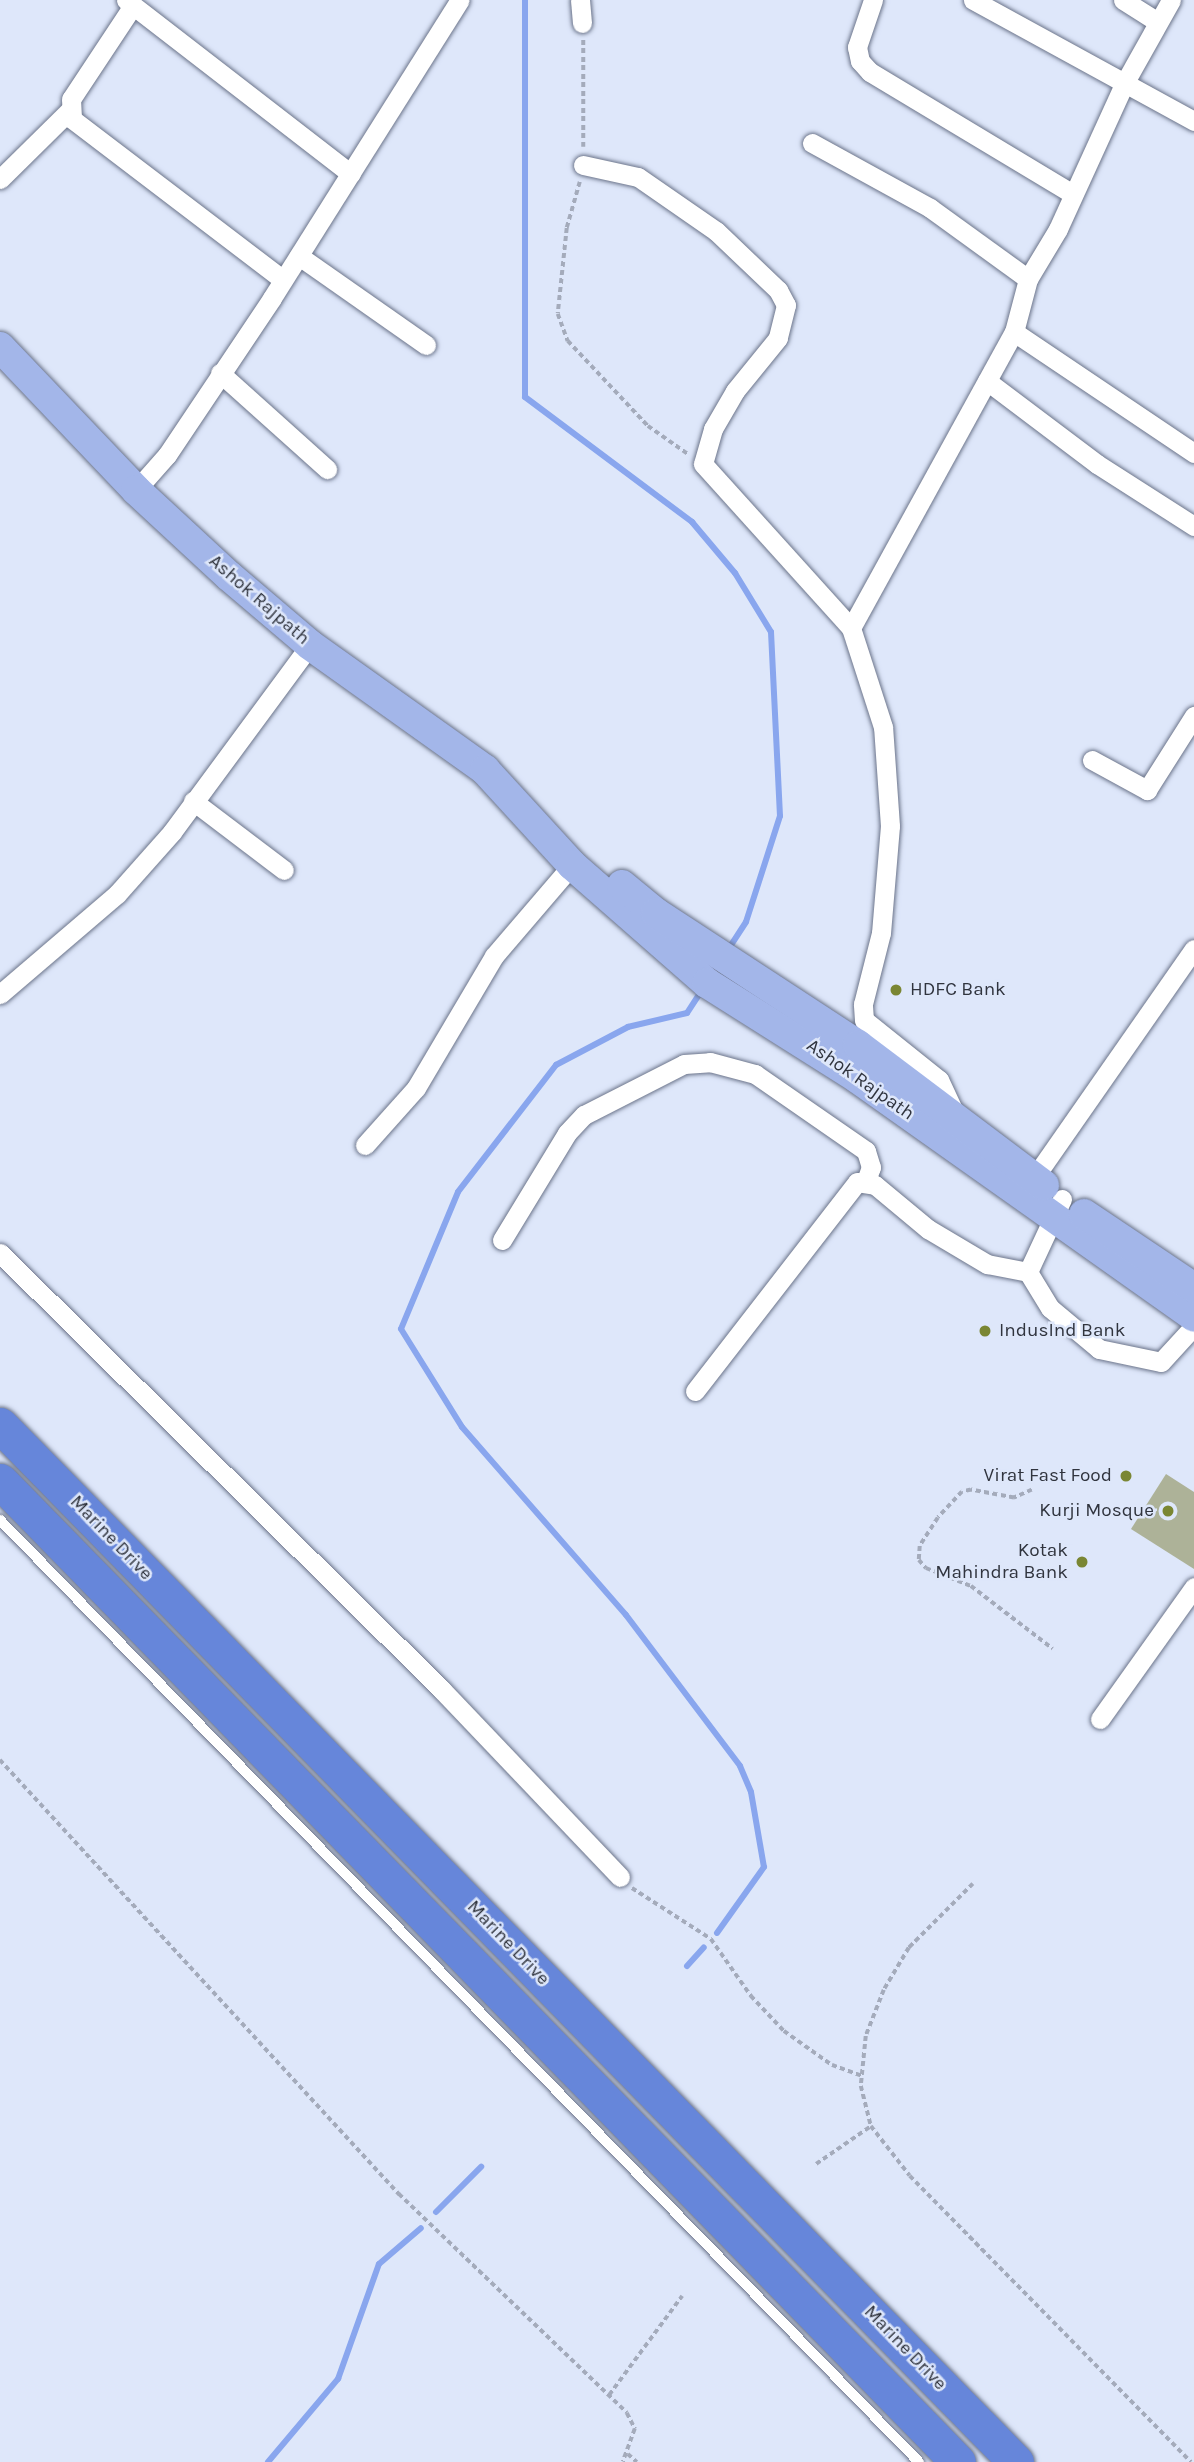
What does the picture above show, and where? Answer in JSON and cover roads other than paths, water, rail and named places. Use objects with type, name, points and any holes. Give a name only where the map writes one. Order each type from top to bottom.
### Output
[{"type":"highway","name":"Marine Drive","points":[[0,1425],[1016,2462]]},
{"type":"highway","name":"Marine Drive","points":[[0,1481],[958,2462]]},
{"type":"main road","name":"Ashok Rajpath","points":[[0,347],[136,490],[310,645],[485,770],[572,865],[654,926],[807,1027],[958,1121],[1057,1207],[1108,1242],[1194,1288]]},
{"type":"main road","name":"Ashok Rajpath","points":[[539,828],[581,852],[654,926]]},
{"type":"main road","name":"Ashok Rajpath","points":[[807,1027],[1024,1179]]},
{"type":"main road","name":"Ashok Rajpath","points":[[1108,1242],[1194,1317]]},
{"type":"street","points":[[136,490],[167,455],[299,256],[460,0]]},
{"type":"street","points":[[580,0],[582,23]]},
{"type":"street","points":[[873,0],[857,47],[860,61],[870,72],[1071,193]]},
{"type":"street","points":[[973,0],[1194,121]]},
{"type":"street","points":[[1123,0],[1158,22]]},
{"type":"street","points":[[851,628],[1014,332],[1028,279],[1058,229],[1071,193],[1125,82],[1171,0]]},
{"type":"street","points":[[283,280],[72,119],[71,99],[129,4],[351,174]]},
{"type":"street","points":[[0,179],[70,110]]},
{"type":"street","points":[[813,143],[930,208],[1028,279]]},
{"type":"street","points":[[583,166],[638,177],[716,231],[778,290],[786,305],[778,338],[734,391],[713,429],[703,464],[851,628],[883,727],[890,826],[881,933],[863,1004],[864,1020],[939,1080],[958,1121]]},
{"type":"street","points":[[299,256],[426,345]]},
{"type":"street","points":[[1014,332],[1194,453]]},
{"type":"street","points":[[220,373],[327,469]]},
{"type":"street","points":[[987,381],[1097,464],[1194,526]]},
{"type":"street","points":[[0,993],[117,894],[193,801],[310,645]]},
{"type":"street","points":[[1092,760],[1147,790],[1194,716]]},
{"type":"street","points":[[193,801],[284,870]]},
{"type":"street","points":[[365,1145],[416,1088],[494,956],[572,865]]},
{"type":"street","points":[[1024,1179],[1194,949]]},
{"type":"street","points":[[502,1240],[567,1133],[584,1115],[684,1064],[722,1063],[755,1074],[866,1150],[871,1167],[866,1181]]},
{"type":"street","points":[[695,1391],[857,1182],[866,1181],[928,1229],[987,1264],[1028,1272],[1051,1308],[1099,1349],[1161,1362],[1194,1326]]},
{"type":"street","points":[[1028,1272],[1057,1207]]},
{"type":"street","points":[[0,1253],[442,1690],[620,1877]]},
{"type":"street","points":[[1100,1719],[1194,1587]]},
{"type":"lane","points":[[0,1520],[919,2462]]},
{"type":"waterway","points":[[525,0],[525,397],[692,522],[735,573],[771,632],[780,816],[746,922],[727,951]]},
{"type":"waterway","points":[[702,990],[687,1013],[628,1027],[556,1065],[458,1192],[401,1329],[462,1427],[626,1615],[740,1766],[751,1792],[764,1867],[717,1933]]},
{"type":"waterway","points":[[687,1966],[704,1947]]},
{"type":"waterway","points":[[436,2212],[481,2167]]},
{"type":"waterway","points":[[268,2462],[338,2379],[379,2264],[421,2228]]},
{"type":"place","name":"HDFC Bank","points":[[896,990]]},
{"type":"place","name":"IndusInd Bank","points":[[985,1331]]},
{"type":"place","name":"Virat Fast Food","points":[[1126,1476]]},
{"type":"place","name":"Kurji Mosque","points":[[1168,1511]]},
{"type":"place","name":"Kotak Mahindra Bank","points":[[1082,1562]]}]
